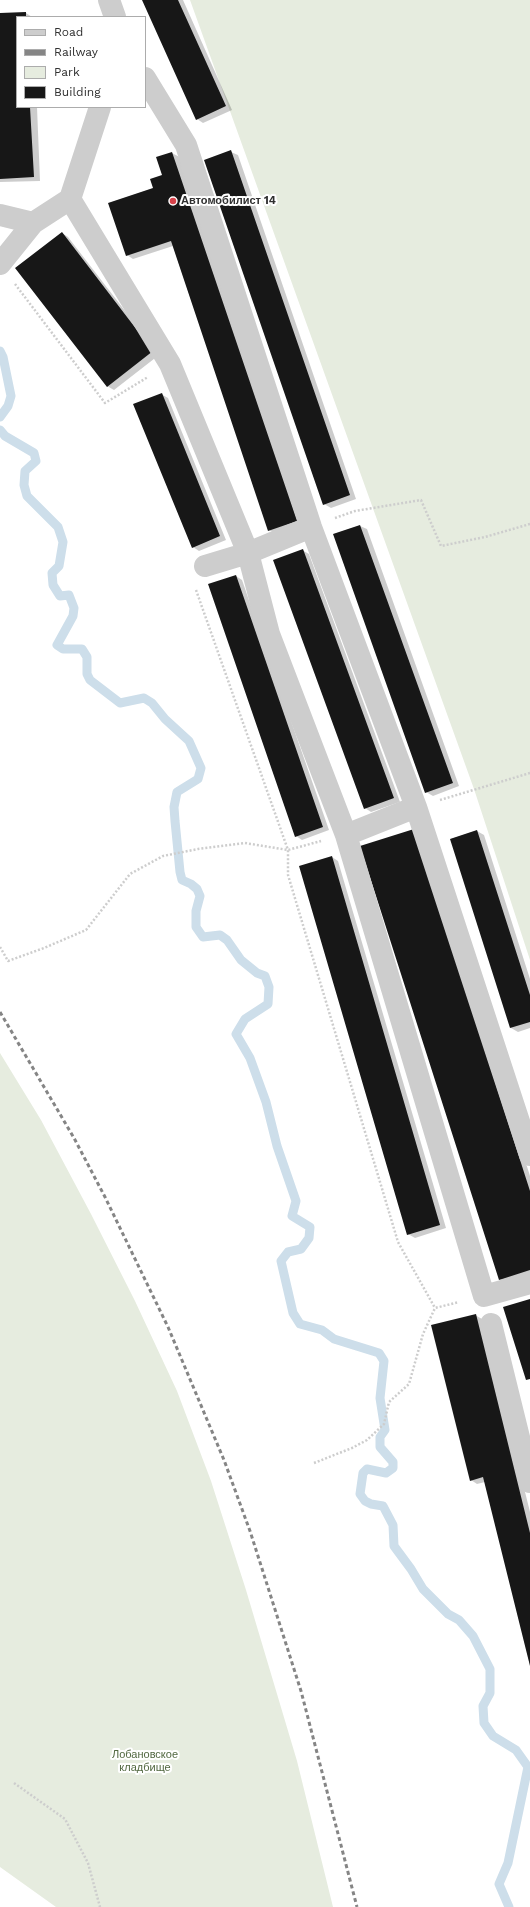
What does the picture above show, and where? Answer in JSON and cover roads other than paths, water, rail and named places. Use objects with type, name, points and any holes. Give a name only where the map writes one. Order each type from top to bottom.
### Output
[{"type":"lane","points":[[110,0],[115,16]]},
{"type":"lane","points":[[146,80],[186,145],[312,527],[416,807],[530,1155]]},
{"type":"lane","points":[[0,264],[33,223],[70,199],[100,108]]},
{"type":"lane","points":[[70,199],[170,364],[248,553],[270,634],[346,835],[484,1296],[530,1283]]},
{"type":"lane","points":[[0,215],[33,223]]},
{"type":"lane","points":[[205,566],[248,553],[312,527]]},
{"type":"lane","points":[[346,835],[416,807]]},
{"type":"lane","points":[[491,1324],[530,1482]]},
{"type":"waterway","points":[[0,351],[3,357],[11,396],[8,406],[0,417]]},
{"type":"waterway","points":[[0,430],[5,436],[34,453],[36,461],[25,471],[24,485],[27,496],[58,527],[63,542],[59,566],[52,573],[53,585],[60,596],[69,595],[74,608],[73,616],[57,645],[63,649],[82,649],[87,657],[87,674],[90,680],[120,703],[144,698],[152,703],[165,719],[189,741],[201,768],[198,779],[177,792],[174,807],[180,872],[182,880],[191,884],[197,889],[200,896],[196,911],[196,927],[203,937],[220,935],[227,940],[241,960],[257,973],[265,976],[269,987],[268,1004],[245,1019],[236,1034],[250,1058],[266,1102],[277,1146],[296,1201],[292,1216],[310,1227],[309,1238],[301,1249],[288,1252],[281,1261],[293,1313],[300,1324],[322,1330],[334,1339],[379,1353],[384,1361],[380,1398],[385,1430],[380,1437],[380,1447],[393,1462],[393,1468],[386,1473],[367,1469],[363,1473],[360,1494],[365,1501],[371,1504],[383,1506],[393,1525],[394,1546],[411,1569],[423,1589],[448,1614],[459,1620],[473,1636],[490,1669],[490,1693],[483,1706],[484,1723],[493,1736],[516,1750],[528,1767],[508,1863],[499,1884],[509,1907]]},
{"type":"railway","points":[[0,1012],[74,1138],[105,1197],[168,1327],[224,1460],[250,1531],[301,1691],[357,1907]]},
{"type":"place","name":"Автомобилист 14","points":[[173,201]]},
{"type":"park label","name":"Лобановское кладбище","points":[[145,1761]]}]
